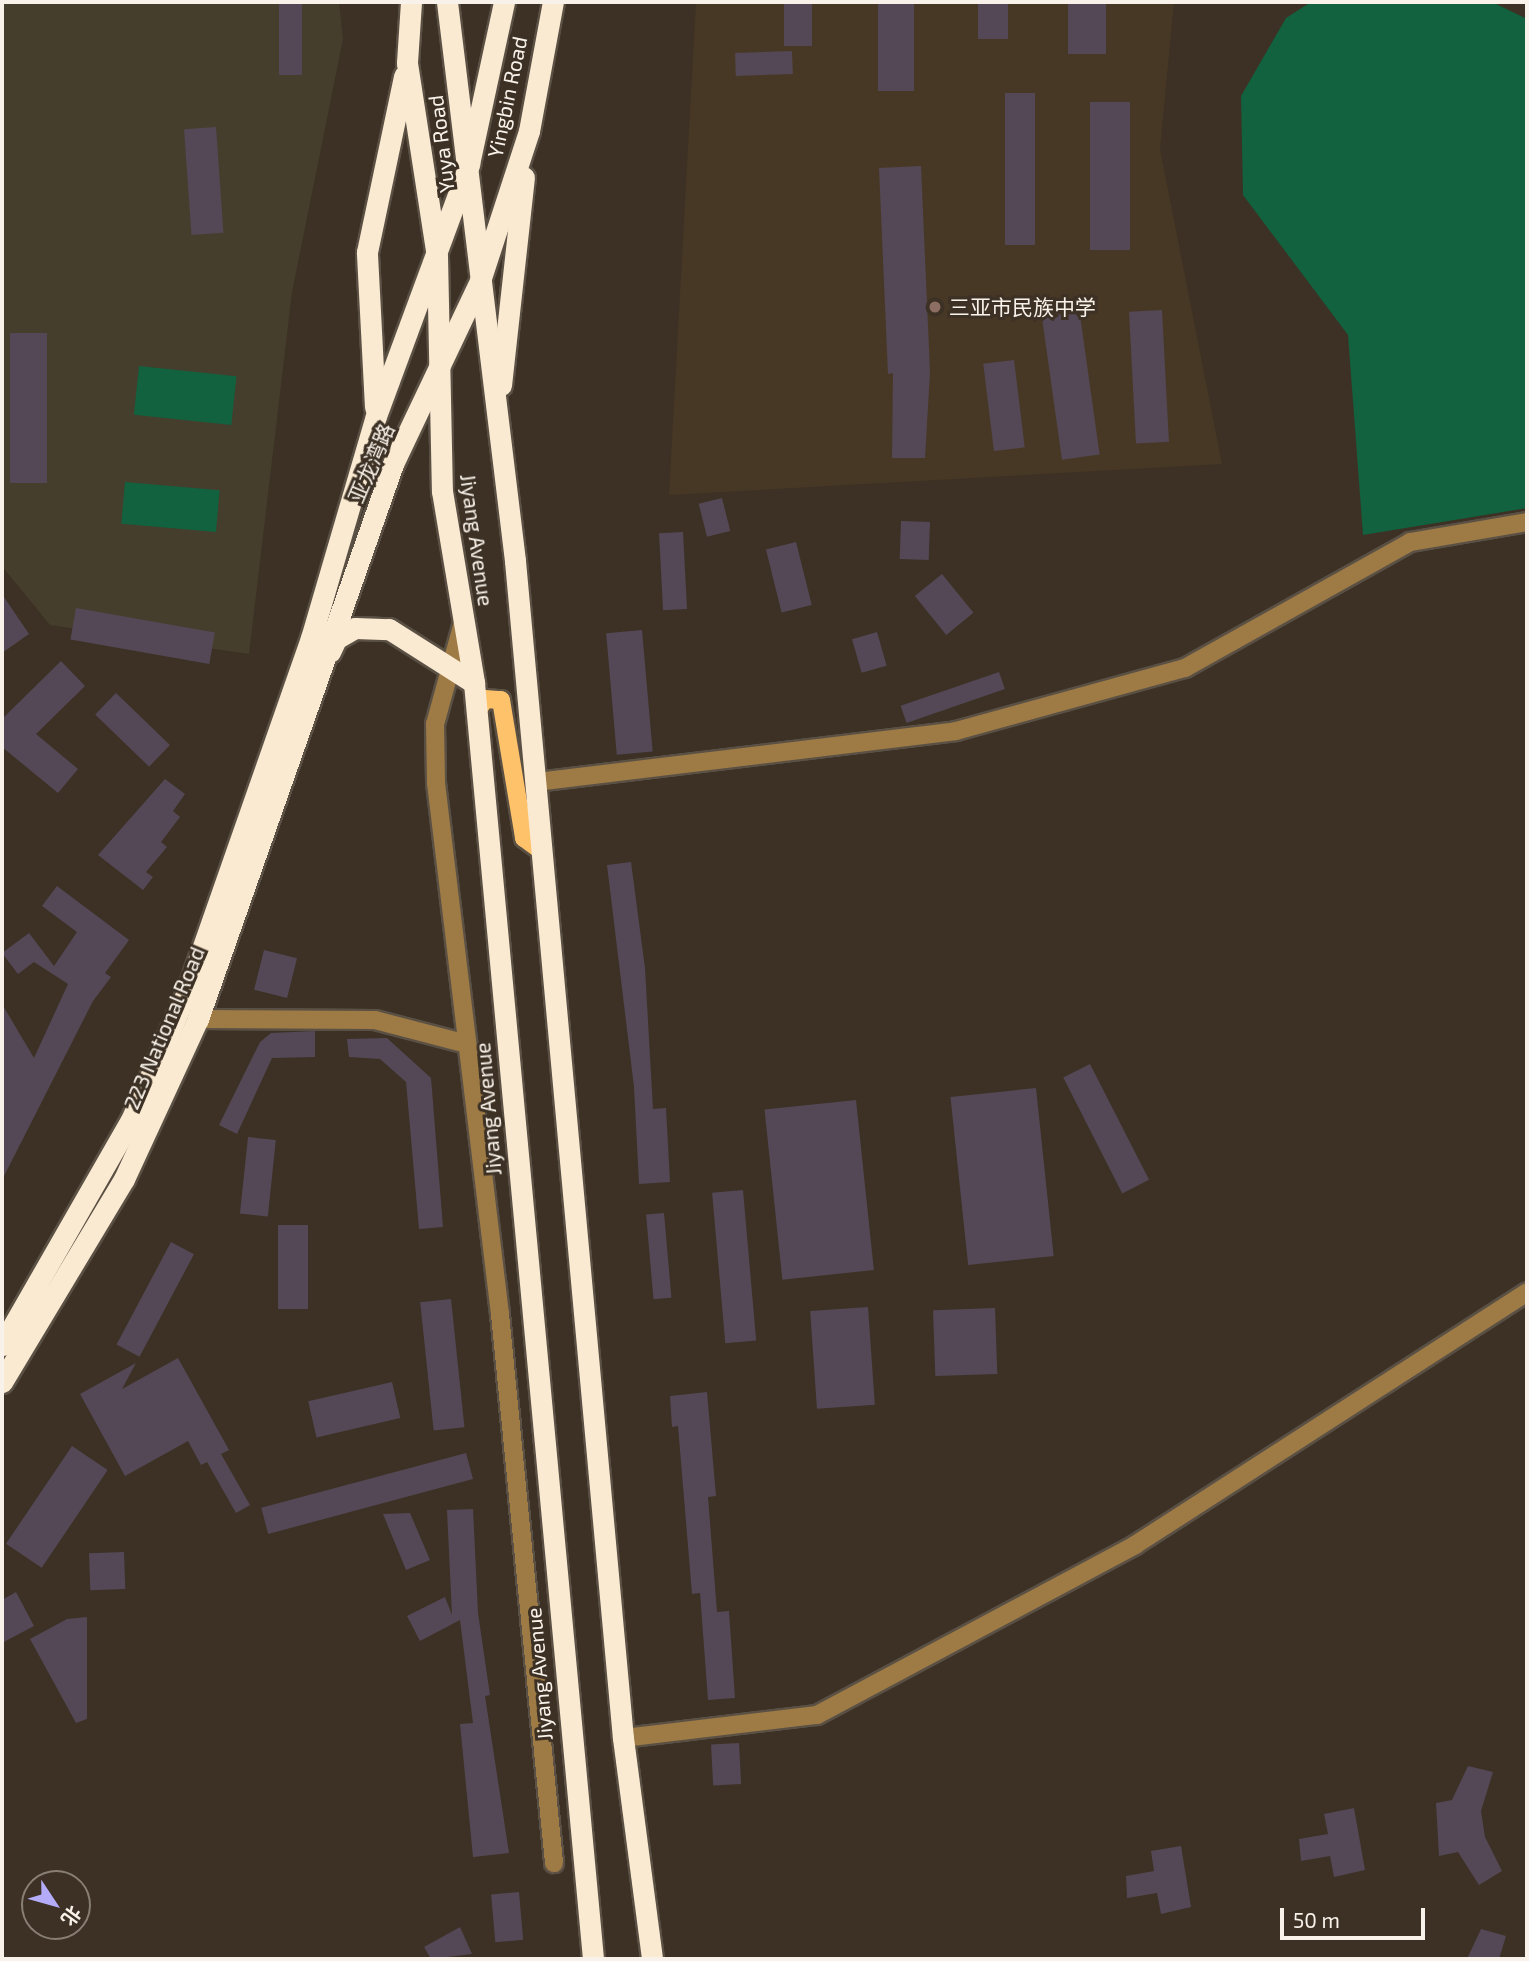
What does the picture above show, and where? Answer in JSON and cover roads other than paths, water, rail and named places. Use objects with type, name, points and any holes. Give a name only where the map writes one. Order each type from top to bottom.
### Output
[{"type":"highway","name":"Yuya Road","points":[[411,2],[407,63],[438,256]]},
{"type":"highway","name":"Yuya Road","points":[[447,2],[469,164],[480,281]]},
{"type":"highway","name":"Yingbin Road","points":[[438,256],[469,164],[504,2]]},
{"type":"highway","name":"Yingbin Road","points":[[480,281],[529,131],[553,2]]},
{"type":"highway","points":[[376,416],[368,252],[407,63]]},
{"type":"highway","points":[[497,418],[529,131]]},
{"type":"highway","name":"Jiyang Avenue","points":[[438,256],[442,491],[477,711],[593,1959]]},
{"type":"highway","name":"亚龙湾路","points":[[311,638],[376,416],[438,256]]},
{"type":"highway","name":"Jiyang Avenue","points":[[480,281],[536,782],[623,1738],[652,1959]]},
{"type":"highway","name":"亚龙湾路","points":[[321,669],[393,464],[442,369],[480,281]]},
{"type":"highway","points":[[321,669],[336,639],[355,628],[389,629],[474,683]]},
{"type":"highway","name":"223 National Road","points":[[2,1345],[131,1120],[182,1004],[311,638]]},
{"type":"highway","name":"223 National Road","points":[[2,1382],[124,1180],[198,1019],[321,669]]},
{"type":"main road","points":[[477,711],[485,699],[501,700],[524,838],[542,851]]},
{"type":"street","points":[[536,782],[956,731],[1185,668],[1410,542],[1527,522]]},
{"type":"street","points":[[464,619],[435,724],[436,783],[467,1044],[554,1863]]},
{"type":"street","points":[[198,1019],[375,1020],[467,1044]]},
{"type":"street","points":[[623,1738],[817,1715],[1135,1545],[1527,1292]]},
{"type":"place","name":"三亚市民族中学","points":[[935,307]]}]
